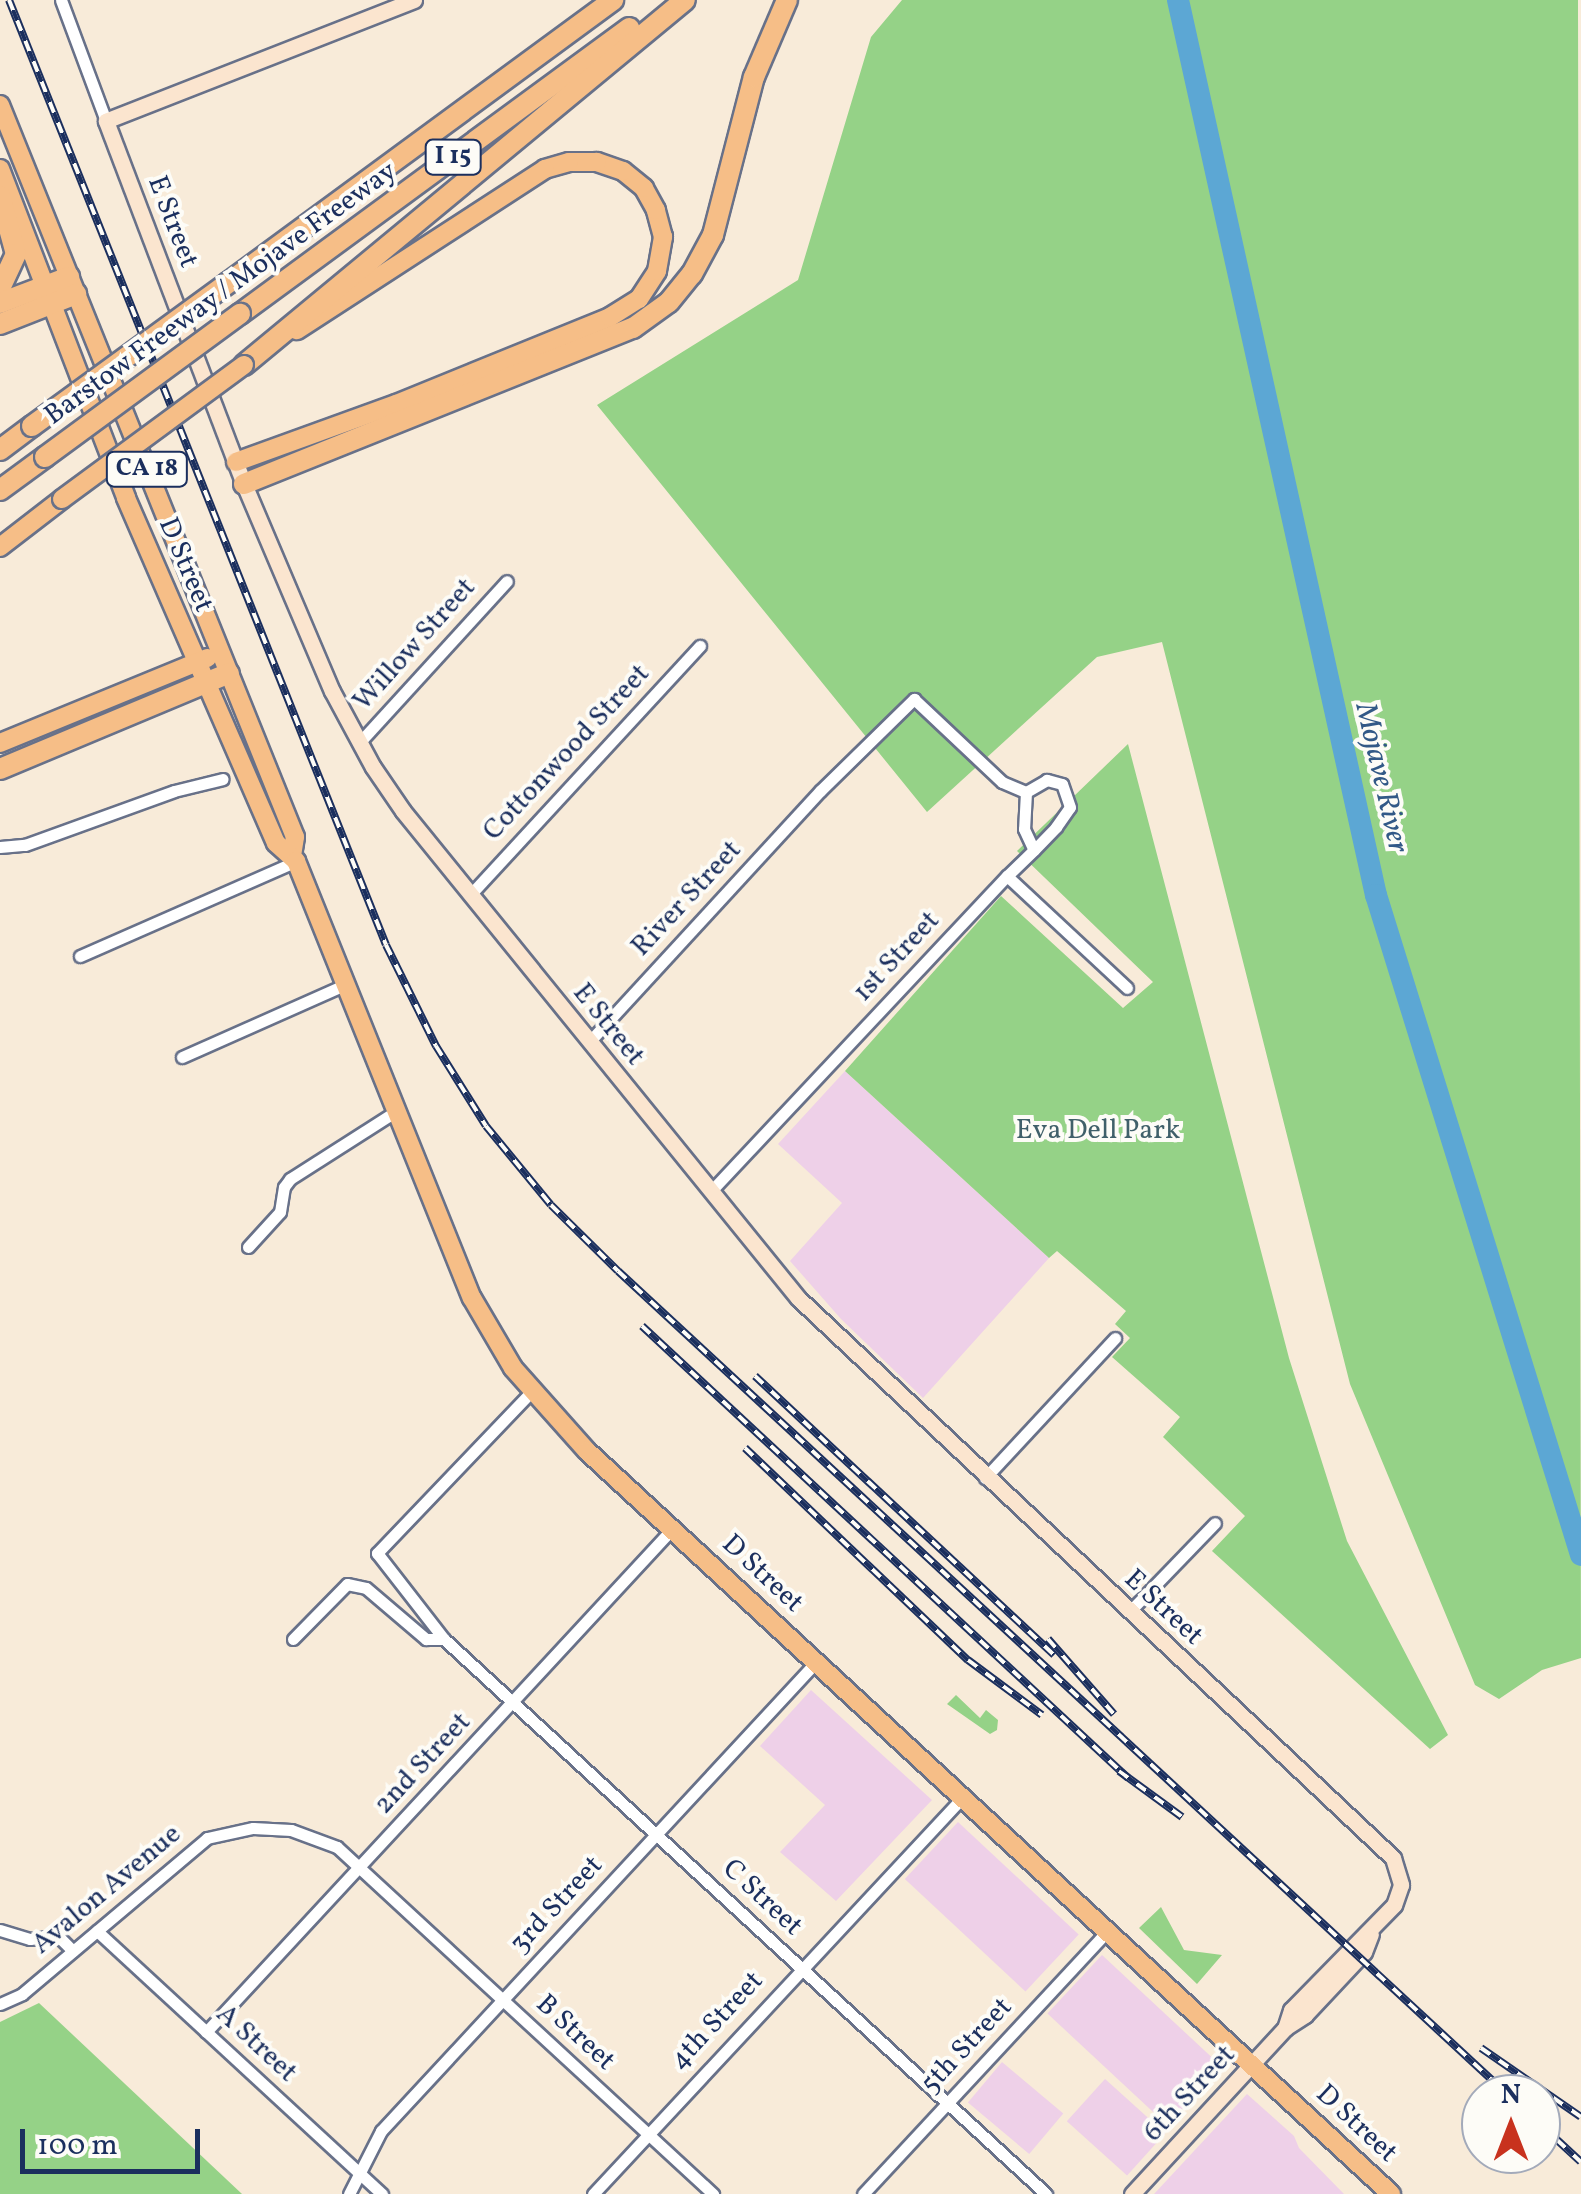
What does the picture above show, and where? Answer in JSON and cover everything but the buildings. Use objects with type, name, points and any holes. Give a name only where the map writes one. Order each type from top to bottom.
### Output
[{"type":"highway","name":"Barstow Freeway / Mojave Freeway","points":[[0,450],[613,0]]},
{"type":"highway","name":"Barstow Freeway / Mojave Freeway","points":[[0,490],[667,0]]},
{"type":"highway","points":[[252,359],[684,0]]},
{"type":"highway","points":[[244,484],[633,328],[668,302],[692,274],[714,235],[754,78],[787,0]]},
{"type":"highway","points":[[0,196],[16,254],[0,289]]},
{"type":"highway","points":[[0,324],[72,285]]},
{"type":"highway","points":[[0,303],[46,296]]},
{"type":"highway","points":[[0,434],[32,426]]},
{"type":"highway","points":[[0,769],[229,673]]},
{"type":"main road","name":"D Street","points":[[0,105],[295,836],[294,858],[472,1298],[531,1392],[587,1451],[1392,2194]]},
{"type":"main road","points":[[0,547],[252,359],[545,169],[569,162],[597,162],[623,171],[644,188],[656,210],[663,237],[657,272],[640,299],[610,317],[396,404],[236,462]]},
{"type":"main road","name":"D Street","points":[[0,169],[46,296],[197,662],[276,843],[294,858]]},
{"type":"main road","points":[[0,743],[220,652]]},
{"type":"street","name":"E Street","points":[[61,0],[244,484],[359,743],[388,791],[818,1320],[1383,1846],[1396,1864],[1401,1885]]},
{"type":"street","points":[[106,121],[414,0]]},
{"type":"street","name":"Willow Street","points":[[359,743],[507,581]]},
{"type":"street","name":"Cottonwood Street","points":[[470,895],[700,646]]},
{"type":"street","name":"River Street","points":[[590,1041],[820,791],[914,699],[1002,782],[1026,792]]},
{"type":"street","points":[[0,846],[25,845],[174,791],[222,779]]},
{"type":"street","name":"1st Street","points":[[711,1191],[1034,850],[1070,807],[1062,784],[1047,780],[1026,792]]},
{"type":"street","points":[[1026,792],[1024,829],[1034,850]]},
{"type":"street","points":[[80,956],[294,858]]},
{"type":"street","points":[[1008,876],[1127,988]]},
{"type":"street","points":[[182,1057],[347,984]]},
{"type":"street","points":[[248,1247],[280,1212],[284,1186],[290,1180],[398,1110]]},
{"type":"street","points":[[986,1478],[1115,1338]]},
{"type":"street","points":[[444,1640],[376,1553],[531,1392]]},
{"type":"street","points":[[1130,1612],[1215,1523]]},
{"type":"street","name":"2nd Street","points":[[206,2032],[514,1704],[672,1528]]},
{"type":"street","points":[[293,1639],[347,1584],[366,1588],[426,1638],[444,1640]]},
{"type":"street","name":"C Street","points":[[444,1640],[1046,2194]]},
{"type":"street","name":"3rd Street","points":[[349,2194],[381,2131],[817,1661]]},
{"type":"street","name":"4th Street","points":[[593,2194],[963,1797]]},
{"type":"street","name":"Avalon Avenue","points":[[0,2004],[22,1994],[207,1838],[253,1828],[292,1830],[337,1847],[360,1868]]},
{"type":"street","name":"B Street","points":[[360,1868],[713,2194]]},
{"type":"street","name":"6th Street","points":[[1132,2194],[1285,2028],[1305,2015],[1364,1952],[1371,1934],[1394,1905],[1401,1885]]},
{"type":"street","points":[[0,1930],[30,1939],[58,1936],[73,1951]]},
{"type":"street","name":"A Street","points":[[97,1931],[382,2194]]},
{"type":"street","name":"5th Street","points":[[863,2194],[1107,1931]]},
{"type":"shaded area","points":[[845,1071],[1049,1258],[923,1398],[841,1319],[790,1261],[842,1203],[778,1144]]},
{"type":"shaded area","points":[[811,1690],[932,1800],[836,1901],[780,1852],[825,1805],[760,1746]]},
{"type":"shaded area","points":[[958,1822],[1079,1935],[1025,1992],[905,1879]]},
{"type":"shaded area","points":[[1102,1955],[1222,2067],[1167,2125],[1047,2014]]},
{"type":"shaded area","points":[[1002,2062],[1063,2113],[1029,2154],[968,2103]]},
{"type":"shaded area","points":[[1105,2079],[1165,2133],[1127,2176],[1067,2121]]},
{"type":"shaded area","points":[[1247,2094],[1294,2136],[1299,2148],[1344,2194],[1154,2194]]},
{"type":"green space","points":[[902,0],[1578,0],[1581,1658],[1542,1670],[1499,1699],[1475,1685],[1350,1384],[1162,642],[1097,657],[927,812],[597,405],[798,280],[871,37]]},
{"type":"green space","name":"Eva Dell Park","points":[[1128,744],[1289,1358],[1347,1541],[1448,1735],[1430,1749],[1212,1551],[1245,1516],[1163,1437],[1180,1417],[1112,1357],[1130,1338],[1115,1324],[1126,1311],[1057,1251],[1049,1258],[845,1071],[1001,896],[1123,1008],[1153,982],[1017,851]]},
{"type":"green space","points":[[956,1695],[980,1718],[986,1710],[998,1720],[997,1730],[990,1734],[947,1704]]},
{"type":"green space","points":[[1161,1907],[1184,1950],[1222,1955],[1197,1984],[1139,1928]]},
{"type":"green space","points":[[39,2003],[242,2194],[0,2194],[0,2022]]},
{"type":"waterway","name":"Mojave River","points":[[1178,0],[1376,895],[1581,1555]]},
{"type":"railway","points":[[9,0],[386,945],[436,1046],[486,1126],[551,1205],[618,1271],[1485,2074]]},
{"type":"railway","points":[[642,1326],[1128,1778]]},
{"type":"railway","points":[[755,1376],[1054,1655]]},
{"type":"railway","points":[[745,1448],[968,1660],[1042,1715]]},
{"type":"railway","points":[[1048,1639],[1114,1714]]},
{"type":"railway","points":[[1119,1771],[1182,1817]]},
{"type":"railway","points":[[1481,2048],[1581,2117]]},
{"type":"railway","points":[[1561,2144],[1581,2162]]}]
